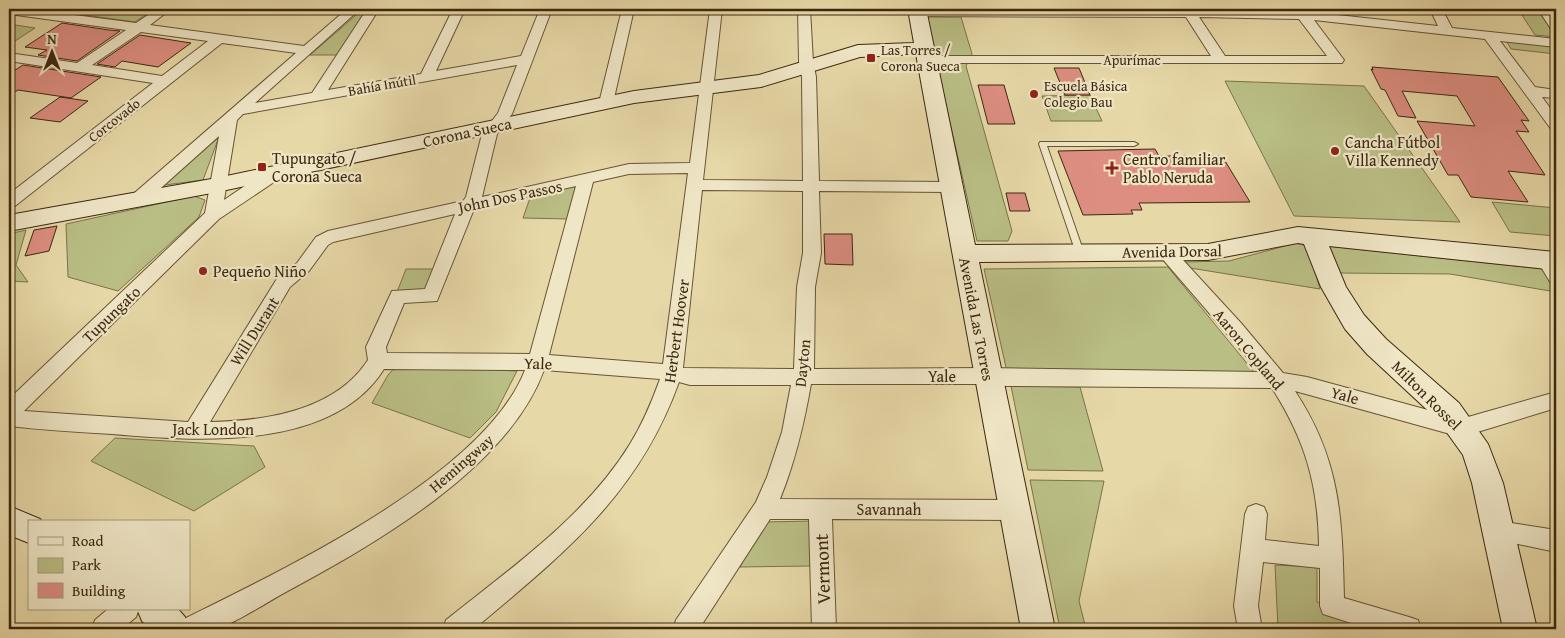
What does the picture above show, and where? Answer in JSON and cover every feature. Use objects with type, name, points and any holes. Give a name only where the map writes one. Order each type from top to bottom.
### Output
[{"type":"street","points":[[56,16],[69,9]]},
{"type":"street","points":[[79,68],[165,9]]},
{"type":"street","points":[[137,200],[354,9]]},
{"type":"street","points":[[317,97],[373,9]]},
{"type":"street","points":[[426,77],[459,9]]},
{"type":"street","points":[[378,361],[376,347],[398,296],[432,296],[465,210],[474,198],[490,134],[506,114],[546,9]]},
{"type":"street","points":[[606,103],[628,9]]},
{"type":"street","name":"Herbert Hoover","points":[[455,629],[575,528],[614,484],[652,425],[672,374],[716,9]]},
{"type":"street","name":"Dayton","points":[[685,629],[764,509],[786,454],[805,362],[806,287],[812,253],[812,186],[804,9]]},
{"type":"street","points":[[1436,9],[1447,31]]},
{"type":"street","points":[[1544,9],[1556,26]]},
{"type":"street","points":[[9,10],[307,50]]},
{"type":"street","points":[[926,11],[1270,11],[1354,15],[1447,31],[1556,43]]},
{"type":"street","name":"Avenida Las Torres","points":[[926,11],[925,53],[1038,629]]},
{"type":"street","points":[[1189,11],[1221,60]]},
{"type":"street","name":"Apurímac","points":[[925,53],[1221,60],[1337,60],[1303,14]]},
{"type":"street","points":[[1489,35],[1556,126]]},
{"type":"street","name":"Corcovado","points":[[9,202],[220,38]]},
{"type":"street","name":"Corona Sueca","points":[[9,223],[217,185],[647,95],[760,81],[858,51],[881,48],[925,53]]},
{"type":"street","points":[[9,57],[166,80]]},
{"type":"street","name":"Bahía Inútil","points":[[234,115],[317,97],[527,59]]},
{"type":"street","points":[[1530,91],[1556,94]]},
{"type":"street","points":[[213,215],[217,185],[234,115]]},
{"type":"street","name":"John Dos Passos","points":[[325,239],[470,204],[629,169],[697,168]]},
{"type":"street","name":"Tupungato","points":[[9,412],[213,215],[277,172]]},
{"type":"street","name":"Hemingway","points":[[191,629],[331,557],[399,513],[479,450],[502,426],[519,402],[538,362],[586,179]]},
{"type":"street","points":[[695,186],[951,187]]},
{"type":"street","name":"Avenida Dorsal","points":[[964,254],[1223,251],[1288,235],[1313,236],[1553,266]]},
{"type":"street","name":"Milton Rossel","points":[[1313,236],[1334,289],[1351,319],[1375,345],[1433,396],[1471,441],[1484,468],[1520,629]]},
{"type":"street","name":"Will Durant","points":[[193,431],[284,282],[306,264],[325,239]]},
{"type":"street","name":"Aaron Copland","points":[[1166,252],[1279,380],[1310,435],[1324,474],[1332,606],[1409,629]]},
{"type":"street","name":"Yale","points":[[378,361],[538,362],[652,369],[690,377],[988,376],[1006,378],[1279,380],[1307,385],[1461,428]]},
{"type":"street","name":"Jack London","points":[[9,418],[193,431],[245,431],[280,425],[327,407],[353,391],[373,370],[378,361]]},
{"type":"street","points":[[1461,428],[1556,400]]},
{"type":"street","name":"Savannah","points":[[764,509],[1014,510]]},
{"type":"street","name":"Vermont","points":[[820,509],[824,629]]},
{"type":"street","points":[[1250,629],[1246,606],[1254,550],[1256,514]]},
{"type":"street","points":[[9,520],[28,529]]},
{"type":"street","points":[[1498,531],[1556,540]]},
{"type":"street","points":[[1254,550],[1330,558]]},
{"type":"street","points":[[104,629],[126,610]]},
{"type":"street","points":[[155,610],[173,629]]},
{"type":"lane","points":[[1080,253],[1043,144],[1134,144]]},
{"type":"green space","points":[[77,9],[154,9],[135,22],[70,13]]},
{"type":"green space","points":[[363,9],[368,9],[340,55],[310,55]]},
{"type":"green space","points":[[1518,9],[1537,9],[1556,37],[1535,35]]},
{"type":"green space","points":[[926,17],[961,17],[972,54],[966,66],[1012,231],[1008,241],[977,241]]},
{"type":"green space","points":[[9,24],[35,28],[9,45]]},
{"type":"green space","points":[[1513,40],[1556,45],[1556,54],[1511,49],[1507,42]]},
{"type":"green space","name":"Cancha Fútbol Villa Kennedy","points":[[1225,81],[1364,86],[1460,222],[1294,216]]},
{"type":"green space","points":[[1090,95],[1102,121],[1051,121],[1042,96]]},
{"type":"green space","points":[[219,137],[203,180],[165,185]]},
{"type":"green space","points":[[578,184],[568,219],[523,218],[531,195]]},
{"type":"green space","points":[[194,196],[205,200],[199,217],[118,291],[68,277],[66,224]]},
{"type":"green space","points":[[1492,202],[1556,208],[1556,236],[1510,232]]},
{"type":"green space","points":[[26,230],[16,265],[28,282],[9,281],[9,234]]},
{"type":"green space","points":[[1296,243],[1307,246],[1320,289],[1190,268],[1186,262],[1229,261]]},
{"type":"green space","points":[[1327,246],[1544,269],[1556,292],[1450,274],[1339,273]]},
{"type":"green space","points":[[1168,267],[1254,372],[1007,372],[984,269]]},
{"type":"green space","points":[[406,269],[433,269],[425,291],[397,292]]},
{"type":"green space","points":[[397,365],[517,371],[496,412],[470,438],[372,403],[388,375]]},
{"type":"green space","points":[[1011,386],[1080,387],[1103,471],[1028,470]]},
{"type":"green space","points":[[115,438],[254,446],[265,467],[194,511],[91,461]]},
{"type":"green space","points":[[1030,480],[1104,481],[1079,601],[1086,629],[1060,629]]},
{"type":"green space","points":[[812,521],[810,566],[740,567],[764,522]]},
{"type":"green space","points":[[1275,565],[1317,567],[1317,602],[1399,629],[1278,629]]},
{"type":"building","points":[[62,23],[120,31],[77,61],[38,55],[47,50],[25,47]]},
{"type":"building","points":[[140,35],[191,43],[158,67],[122,61],[115,67],[97,64]]},
{"type":"building","points":[[23,65],[101,77],[71,98],[18,90],[9,96],[9,74]]},
{"type":"building","points":[[1372,67],[1498,77],[1529,121],[1521,120],[1529,132],[1516,131],[1545,175],[1508,171],[1528,202],[1471,197],[1458,175],[1448,175],[1417,121],[1475,126],[1457,96],[1402,91],[1416,118],[1398,116],[1385,90],[1381,89],[1371,69],[1373,70]]},
{"type":"building","points":[[1054,68],[1079,68],[1090,95],[1065,95]]},
{"type":"building","points":[[978,85],[1004,85],[1015,124],[988,124]]},
{"type":"building","points":[[60,97],[88,101],[60,122],[30,118]]},
{"type":"building","points":[[1155,149],[1159,156],[1222,156],[1250,202],[1139,203],[1142,210],[1131,210],[1133,214],[1083,215],[1058,151]]},
{"type":"building","points":[[1006,193],[1025,193],[1030,211],[1010,211]]},
{"type":"building","points":[[57,226],[49,251],[25,256],[34,230]]},
{"type":"building","points":[[824,234],[852,234],[853,265],[825,264]]},
{"type":"place","name":"Las Torres / Corona Sueca","points":[[871,58]]},
{"type":"place","name":"Escuela Básica Colegio Bau","points":[[1034,94]]},
{"type":"place","name":"Cancha Fútbol Villa Kennedy","points":[[1335,151]]},
{"type":"place","name":"Tupungato / Corona Sueca","points":[[262,167]]},
{"type":"place","name":"Centro familiar Pablo Neruda","points":[[1112,168]]},
{"type":"place","name":"Pequeño Niño","points":[[203,271]]}]
